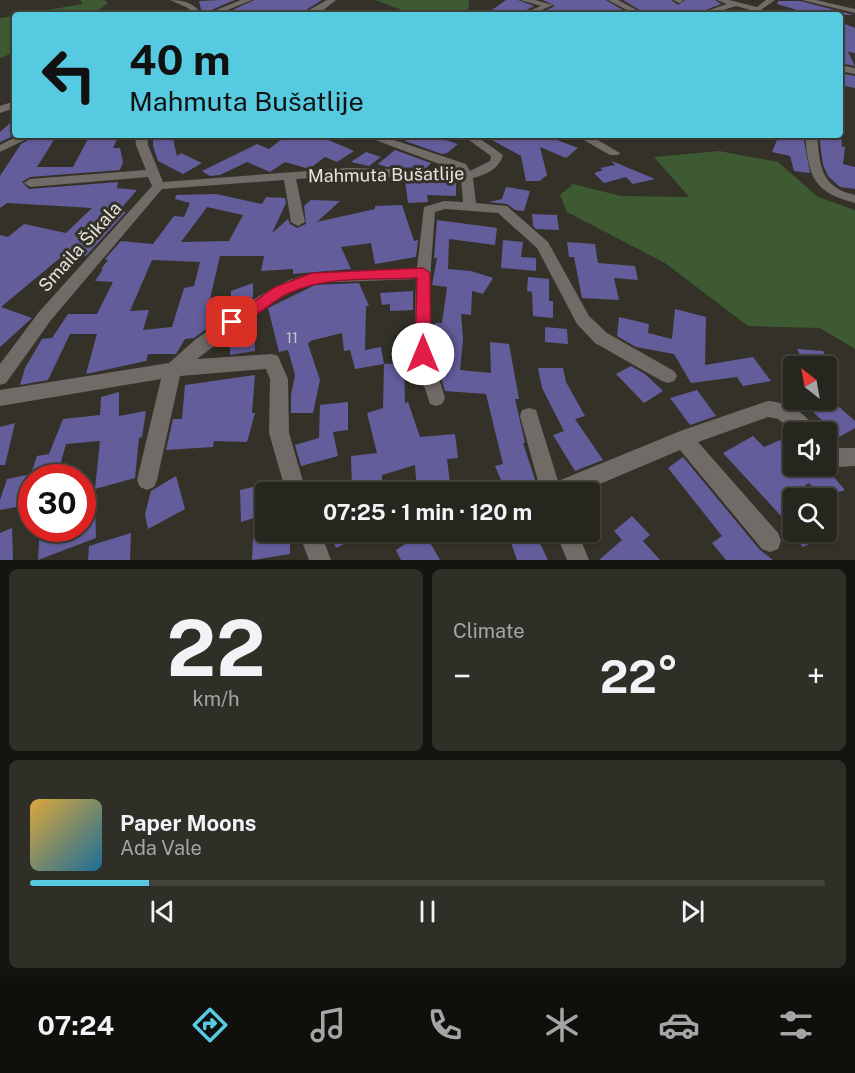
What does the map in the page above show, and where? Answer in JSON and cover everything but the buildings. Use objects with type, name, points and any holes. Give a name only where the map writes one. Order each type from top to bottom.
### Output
[{"type":"street","points":[[174,0],[191,6],[196,12]]},
{"type":"street","points":[[216,12],[248,0]]},
{"type":"street","points":[[312,12],[332,0]]},
{"type":"street","points":[[524,0],[549,5],[531,12]]},
{"type":"street","points":[[612,0],[636,12]]},
{"type":"street","points":[[721,0],[758,10],[771,0]]},
{"type":"street","points":[[806,0],[855,11]]},
{"type":"street","points":[[709,12],[735,4]]},
{"type":"street","points":[[0,98],[3,104],[0,110]]},
{"type":"street","points":[[0,149],[23,138]]},
{"type":"street","points":[[142,138],[155,180]]},
{"type":"street","points":[[377,138],[456,163],[465,170],[470,205]]},
{"type":"street","name":"Mahmuta Bušatlije","points":[[30,183],[290,176],[348,172],[466,175],[491,167],[497,155],[472,138]]},
{"type":"street","points":[[586,138],[614,153]]},
{"type":"street","points":[[811,138],[816,175],[829,191],[840,197],[855,199]]},
{"type":"street","points":[[290,176],[298,222]]},
{"type":"street","name":"Smaila Šikala","points":[[0,378],[45,316],[155,180]]},
{"type":"street","points":[[436,398],[423,354],[423,273],[429,210],[444,205],[502,209],[528,229],[543,245],[583,320],[610,345],[668,376]]},
{"type":"street","points":[[147,480],[172,371],[232,322],[294,284],[322,276],[423,273]]},
{"type":"street","points":[[0,398],[172,371],[261,359],[272,361],[279,379],[279,433],[293,482]]},
{"type":"street","points":[[580,482],[683,440],[768,409],[780,409],[798,422]]},
{"type":"street","points":[[529,416],[548,482]]},
{"type":"street","points":[[683,440],[770,541]]},
{"type":"street","points":[[837,458],[855,457]]},
{"type":"street","points":[[313,542],[320,560]]},
{"type":"street","points":[[571,542],[578,560]]},
{"type":"green space","points":[[80,0],[104,0],[108,3],[96,12],[36,12],[83,4]]},
{"type":"green space","points":[[375,0],[469,0],[468,12],[407,12]]},
{"type":"green space","points":[[12,16],[12,53],[0,58],[0,18]]},
{"type":"green space","points":[[719,151],[778,162],[818,197],[855,210],[855,349],[820,328],[748,326],[665,263],[567,212],[560,195],[573,184],[621,196],[689,197],[654,157]]},
{"type":"route","points":[[232,322],[280,291],[312,278],[423,273],[423,354]]}]
